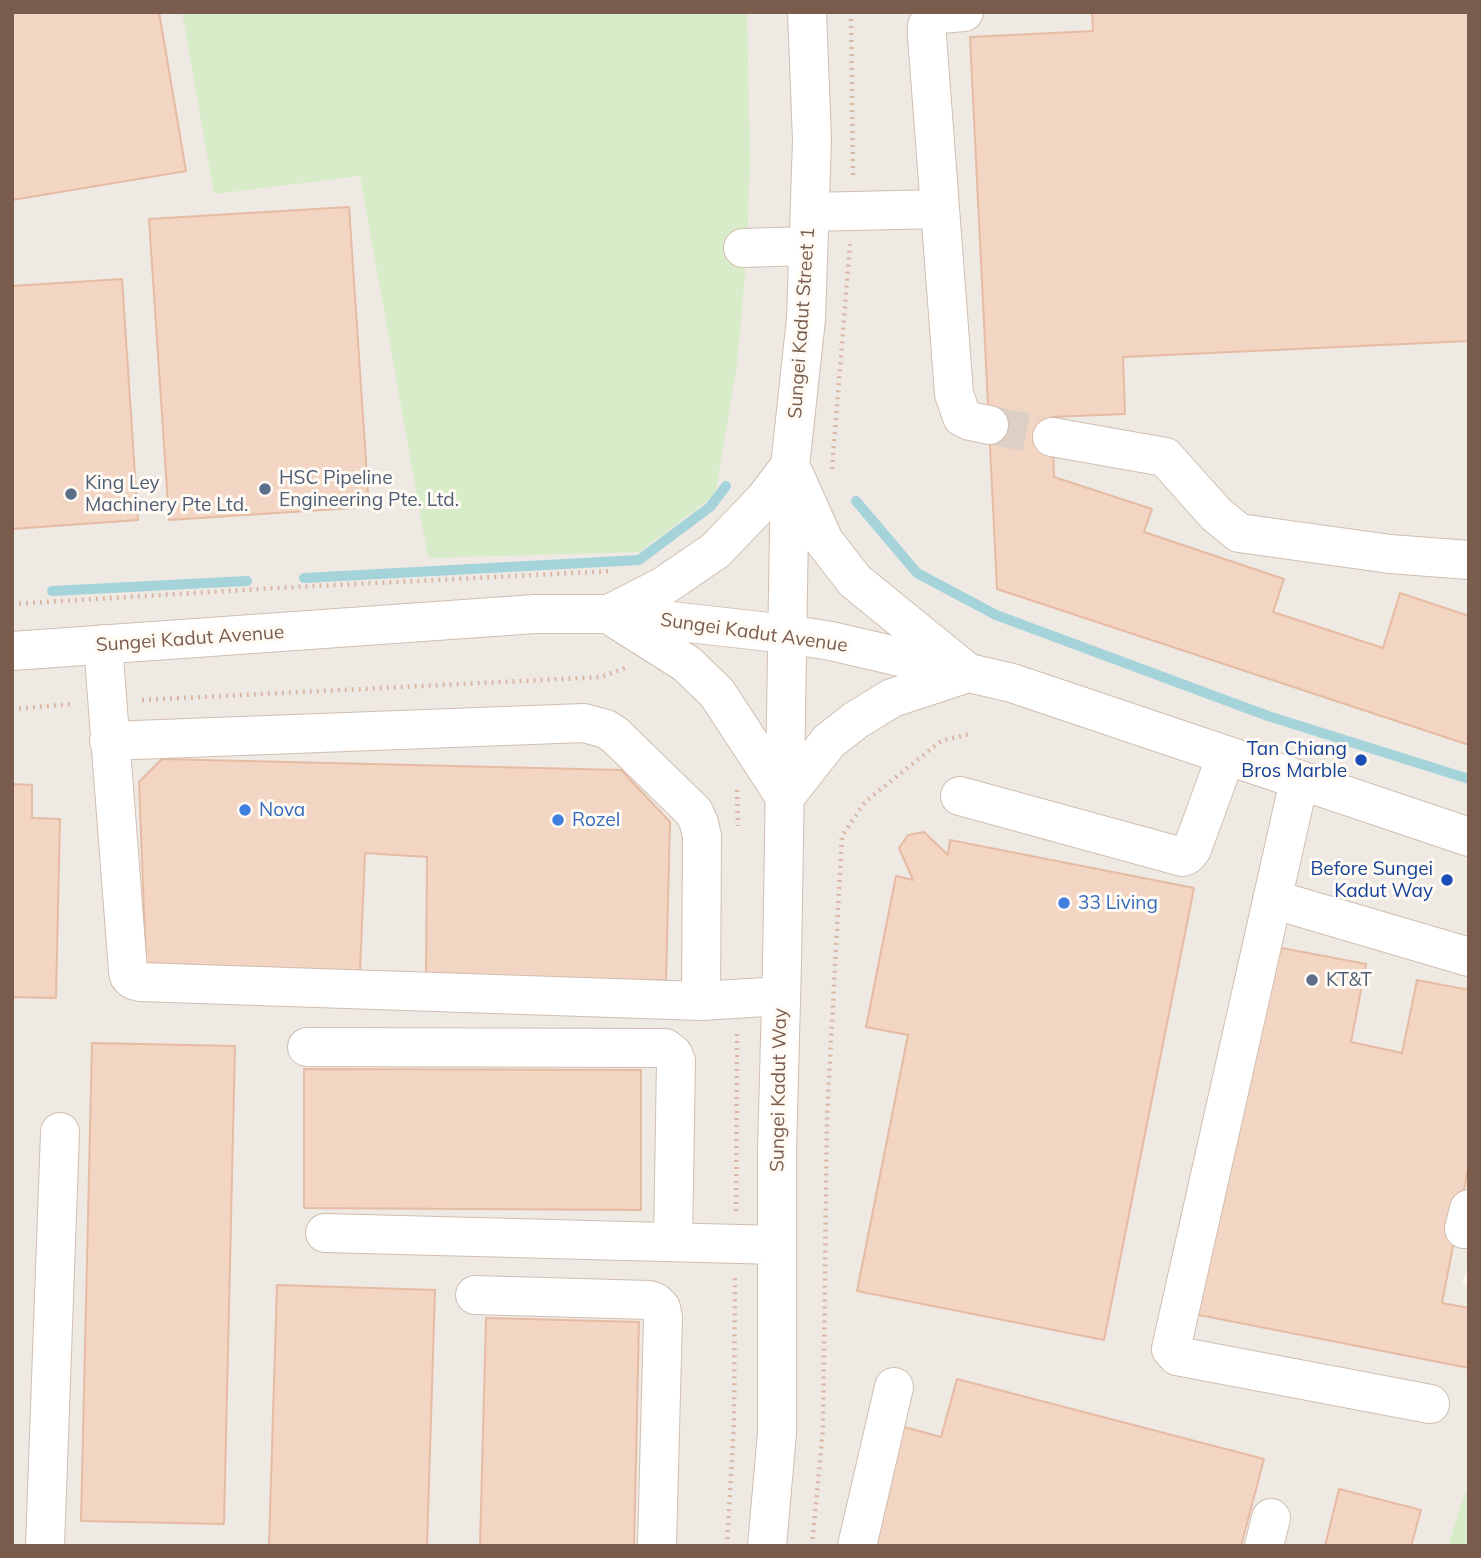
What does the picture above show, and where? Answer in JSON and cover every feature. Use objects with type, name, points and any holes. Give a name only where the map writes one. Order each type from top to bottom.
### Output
[{"type":"street","name":"Sungei Kadut Street 1","points":[[787,634],[790,466],[806,319],[812,140],[807,12]]},
{"type":"street","points":[[964,12],[940,14],[931,19],[927,26],[954,394],[962,417],[989,425]]},
{"type":"street","points":[[743,248],[809,229],[853,211],[940,209]]},
{"type":"street","points":[[1052,436],[1165,457],[1216,514],[1239,533],[1390,554],[1469,560]]},
{"type":"street","points":[[609,614],[662,587],[715,551],[764,500],[790,466],[824,541],[855,581],[968,673]]},
{"type":"street","name":"Sungei Kadut Avenue","points":[[12,651],[535,614],[609,614],[787,634],[831,641],[1012,683],[1469,837]]},
{"type":"street","points":[[609,614],[687,664],[717,694],[785,797],[829,741],[856,720],[891,698],[968,673]]},
{"type":"street","name":"Sungei Kadut Way","points":[[767,1546],[777,1433],[777,1245],[787,634]]},
{"type":"street","points":[[103,645],[128,971],[133,980],[719,1000],[781,996]]},
{"type":"street","points":[[109,741],[584,723],[606,729],[694,812],[699,823],[719,1000]]},
{"type":"street","points":[[960,796],[1182,857],[1192,849],[1226,756]]},
{"type":"street","points":[[1299,781],[1171,1349],[1177,1356],[1430,1404]]},
{"type":"street","points":[[1272,899],[1469,957]]},
{"type":"street","points":[[307,1047],[665,1048],[677,1061],[673,1242]]},
{"type":"street","points":[[45,1546],[60,1132]]},
{"type":"street","points":[[325,1233],[777,1245]]},
{"type":"street","points":[[475,1295],[649,1300],[661,1308],[663,1318],[657,1546]]},
{"type":"street","points":[[857,1546],[894,1387]]},
{"type":"path","points":[[831,477],[853,211],[851,12]]},
{"type":"path","points":[[12,604],[620,571]]},
{"type":"path","points":[[12,709],[601,677],[629,667]]},
{"type":"path","points":[[812,1546],[823,1428],[827,1116],[842,836],[865,802],[941,741],[969,734]]},
{"type":"path","points":[[735,782],[738,793],[738,835]]},
{"type":"path","points":[[719,1000],[736,1244],[734,1423],[727,1546]]},
{"type":"shaded area","points":[[12,12],[1469,12],[1469,1265],[1462,1284],[1469,1286],[1469,1494],[1465,1494],[1448,1546],[12,1546]]},
{"type":"green space","points":[[182,12],[747,12],[750,158],[747,252],[737,365],[715,495],[639,552],[428,558],[360,176],[214,194]]},
{"type":"green space","points":[[1465,1493],[1469,1494],[1469,1546],[1448,1546]]},
{"type":"building","points":[[12,12],[159,12],[186,171],[12,200]]},
{"type":"building","points":[[1092,12],[1469,12],[1469,341],[1123,357],[1125,414],[1052,417],[1054,477],[1152,509],[1144,532],[1284,579],[1273,612],[1383,648],[1400,593],[1469,616],[1469,745],[997,589],[970,37],[1093,31]]},
{"type":"building","points":[[349,207],[369,507],[169,520],[149,219]]},
{"type":"building","points":[[122,279],[138,520],[12,529],[12,286]]},
{"type":"building","points":[[162,759],[621,770],[670,822],[666,980],[426,978],[427,857],[365,853],[360,971],[146,963],[139,782]]},
{"type":"building","points":[[12,784],[32,785],[32,818],[60,819],[56,998],[12,997]]},
{"type":"building","points":[[924,832],[948,855],[950,840],[1194,888],[1104,1340],[857,1291],[908,1035],[866,1027],[896,876],[913,880],[899,848],[908,835]]},
{"type":"building","points":[[1266,945],[1366,964],[1351,1042],[1402,1053],[1417,980],[1469,990],[1469,1164],[1442,1303],[1469,1308],[1469,1368],[1194,1314]]},
{"type":"building","points":[[92,1043],[235,1046],[224,1524],[81,1521]]},
{"type":"building","points":[[304,1069],[641,1070],[641,1210],[304,1208]]},
{"type":"building","points":[[277,1285],[435,1290],[427,1546],[269,1546]]},
{"type":"building","points":[[486,1318],[639,1322],[634,1546],[480,1546]]},
{"type":"building","points":[[957,1379],[1264,1459],[1241,1546],[866,1546],[897,1425],[941,1437]]},
{"type":"building","points":[[1339,1489],[1421,1510],[1411,1546],[1325,1546]]},
{"type":"waterway","points":[[304,578],[639,560],[710,507],[726,486]]},
{"type":"waterway","points":[[856,501],[917,573],[996,615],[1268,716],[1469,779]]},
{"type":"waterway","points":[[52,591],[247,581]]},
{"type":"tunnel","points":[[989,425],[1052,437]]},
{"type":"place","name":"HSC Pipeline Engineering Pte. Ltd.","points":[[265,489]]},
{"type":"place","name":"King Ley Machinery Pte Ltd.","points":[[71,494]]},
{"type":"place","name":"Tan Chiang Bros Marble","points":[[1361,760]]},
{"type":"place","name":"Nova","points":[[245,810]]},
{"type":"place","name":"Rozel","points":[[558,820]]},
{"type":"place","name":"Before Sungei Kadut Way","points":[[1447,880]]},
{"type":"place","name":"33 Living","points":[[1064,903]]},
{"type":"place","name":"KT&T","points":[[1312,980]]}]
